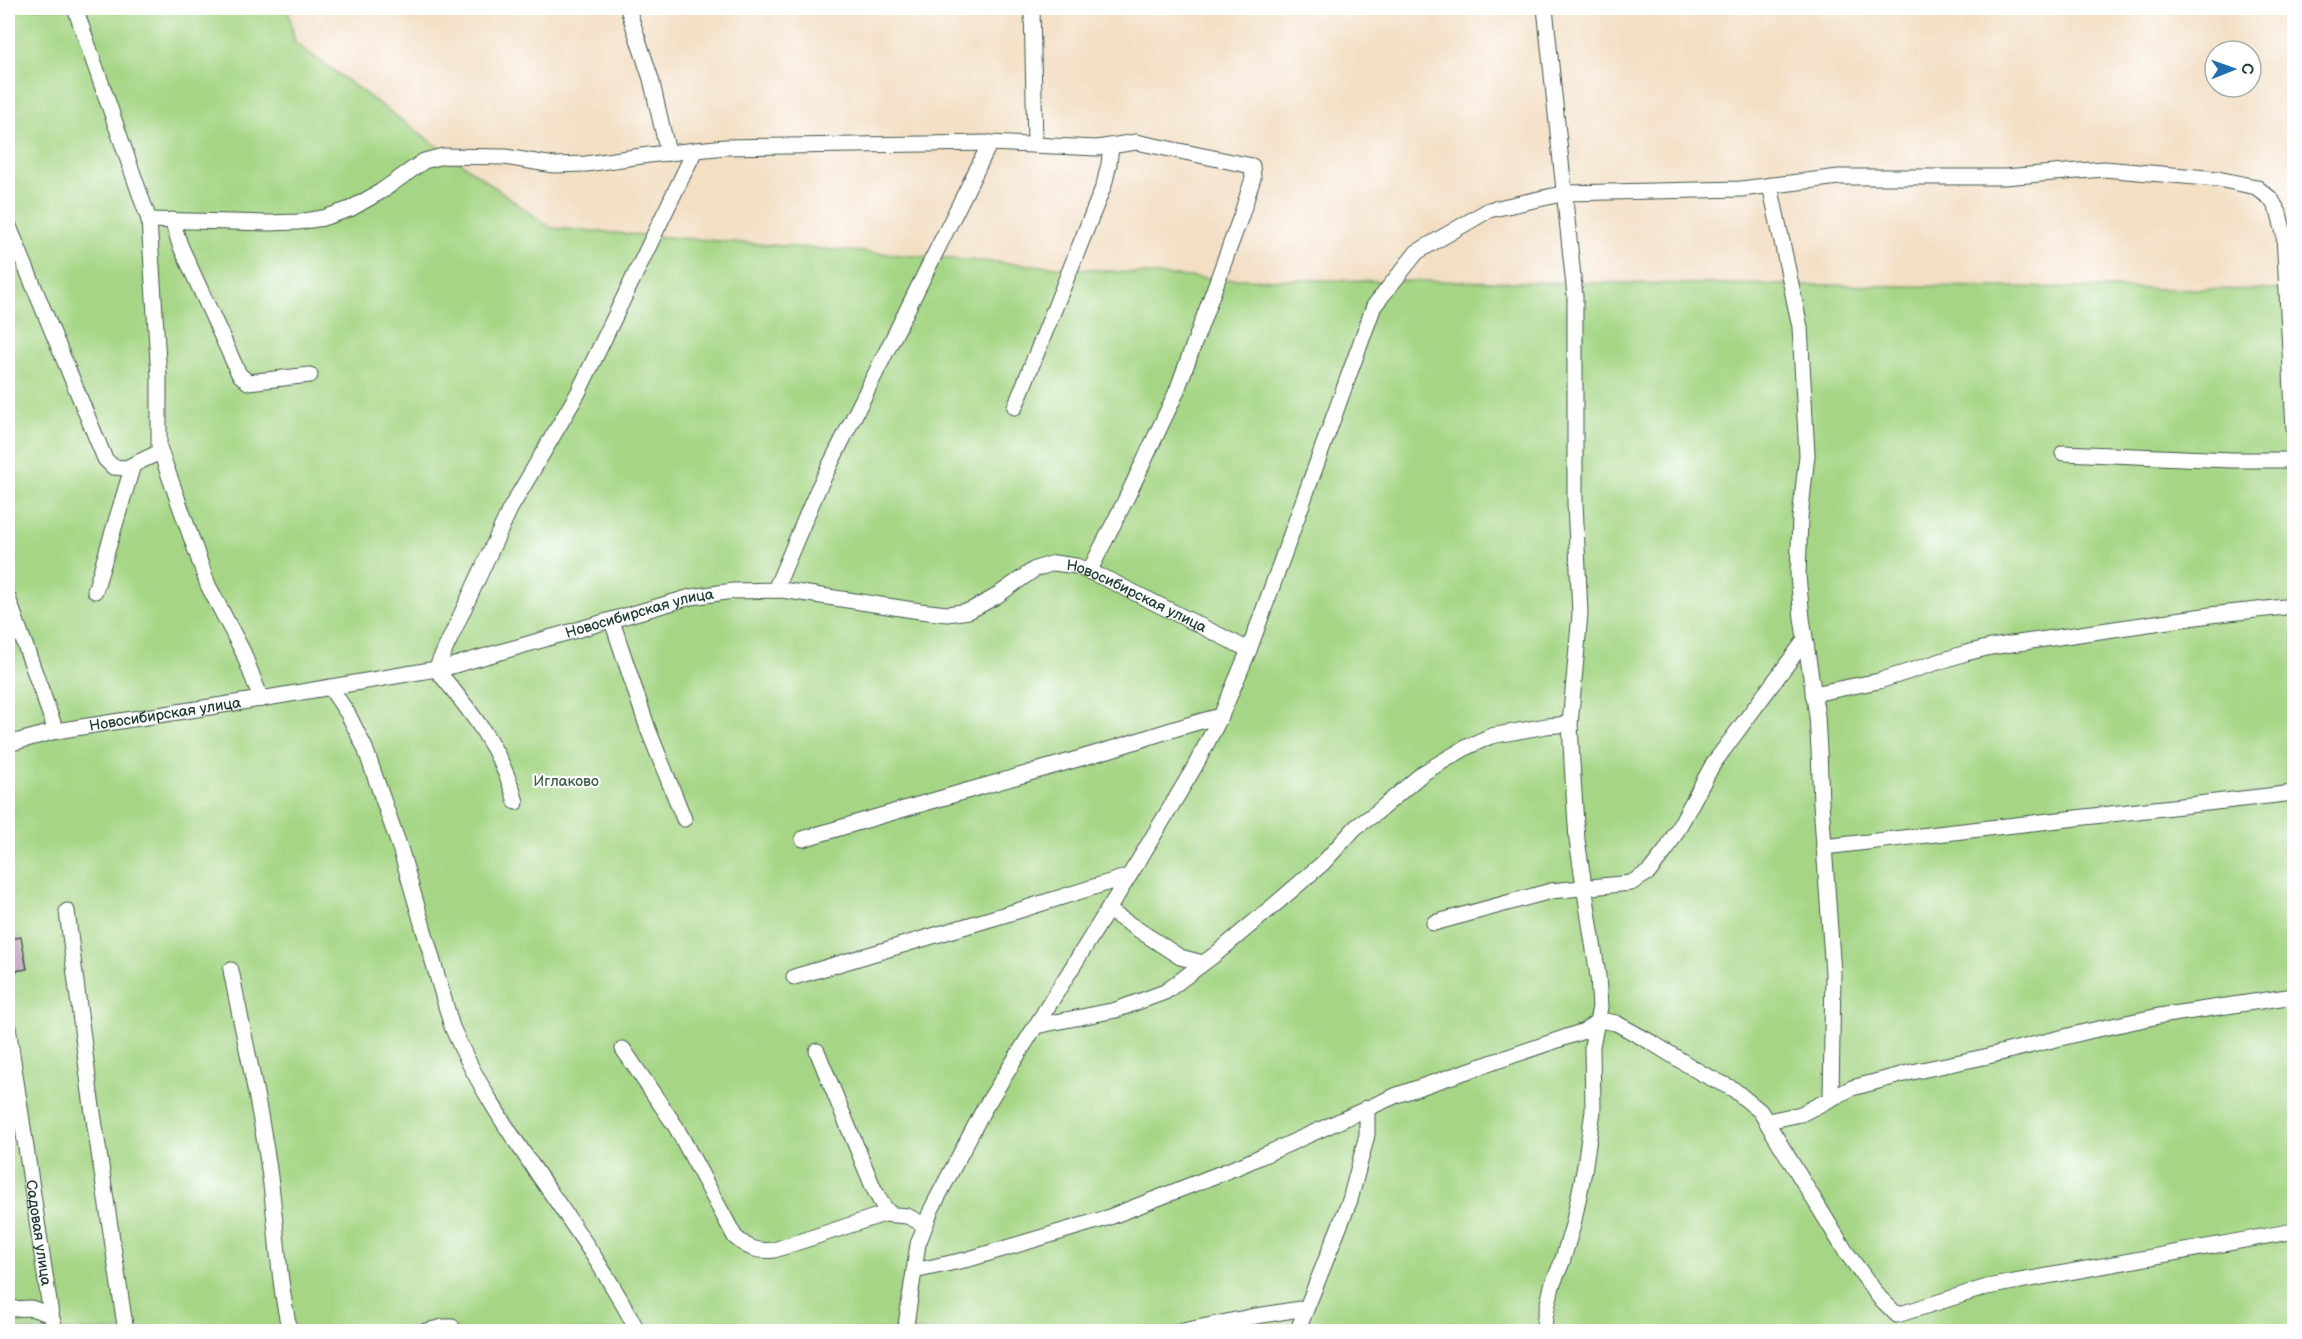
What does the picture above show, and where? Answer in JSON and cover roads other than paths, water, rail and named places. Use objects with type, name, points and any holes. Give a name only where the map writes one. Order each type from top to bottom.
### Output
[{"type":"street","points":[[75,8],[149,220],[159,377],[160,452],[208,585],[243,652],[261,699]]},
{"type":"street","points":[[1032,8],[1035,144]]},
{"type":"street","points":[[1544,1332],[1551,1286],[1562,1262],[1573,1225],[1584,1170],[1593,1111],[1592,1046],[1599,1020],[1599,976],[1577,840],[1570,724],[1580,614],[1575,502],[1575,296],[1545,8]]},
{"type":"street","points":[[629,12],[644,52],[668,153]]},
{"type":"street","points":[[149,220],[269,223],[323,218],[350,209],[380,192],[424,161],[443,156],[505,157],[554,165],[586,164],[695,150],[990,143],[1097,148],[1136,142],[1252,166],[1253,178],[1241,216],[1176,393],[1089,572]]},
{"type":"street","points":[[775,590],[818,489],[990,143]]},
{"type":"street","points":[[1015,407],[1104,185],[1111,146]]},
{"type":"street","points":[[516,802],[500,757],[483,730],[436,669],[510,509],[578,393],[695,150]]},
{"type":"street","points":[[905,1332],[918,1244],[925,1225],[984,1109],[1129,876],[1194,768],[1221,717],[1250,650],[1374,306],[1417,252],[1489,210],[1566,193],[1741,189],[1839,177],[2004,177],[2104,169],[2218,178],[2256,187],[2271,199],[2279,213],[2284,234],[2295,429]]},
{"type":"street","points":[[1770,184],[1800,327],[1807,455],[1798,544],[1798,575],[1819,739],[1833,973],[1831,1098]]},
{"type":"street","points":[[172,220],[180,245],[239,374],[248,382],[257,383],[310,375]]},
{"type":"street","points":[[8,224],[105,459],[113,467],[126,468],[160,452]]},
{"type":"street","points":[[2063,453],[2231,460],[2295,460]]},
{"type":"street","points":[[95,591],[133,465]]},
{"type":"street","name":"Новосибирская улица","points":[[8,744],[56,730],[261,699],[436,669],[691,597],[733,591],[775,590],[947,614],[969,611],[995,597],[1035,569],[1054,563],[1076,566],[1250,650]]},
{"type":"street","points":[[8,598],[56,730]]},
{"type":"street","points":[[1813,694],[1879,681],[1991,647],[2210,615],[2295,606]]},
{"type":"street","points":[[612,621],[648,729],[684,819]]},
{"type":"street","points":[[1434,923],[1551,891],[1631,883],[1649,872],[1667,849],[1713,764],[1805,640]]},
{"type":"street","points":[[330,687],[348,714],[365,748],[401,851],[452,1027],[461,1049],[531,1167],[615,1288],[638,1332]]},
{"type":"street","points":[[803,839],[1100,753],[1184,724],[1221,717]]},
{"type":"street","points":[[1035,1026],[1116,1011],[1165,992],[1323,863],[1356,827],[1423,773],[1467,747],[1491,736],[1570,724]]},
{"type":"street","points":[[1824,847],[2295,793]]},
{"type":"street","points":[[794,977],[1129,876]]},
{"type":"street","points":[[1108,910],[1180,957],[1203,963]]},
{"type":"street","points":[[67,911],[90,1093],[126,1332]]},
{"type":"street","points":[[231,970],[270,1176],[280,1282],[290,1332]]},
{"type":"street","points":[[1767,1121],[1801,1114],[1852,1088],[1875,1081],[2040,1044],[2089,1030],[2159,1016],[2295,996]]},
{"type":"street","points":[[914,1271],[969,1259],[1107,1218],[1242,1165],[1419,1087],[1584,1031],[1599,1020],[1616,1023],[1733,1089],[1760,1111],[1845,1252],[1879,1297],[1897,1315],[1996,1285],[2295,1231]]},
{"type":"street","name":"Садовая улица","points":[[8,1027],[51,1315],[56,1332]]},
{"type":"street","points":[[623,1048],[676,1127],[735,1237],[747,1248],[760,1251],[774,1250],[884,1214],[907,1216],[925,1225]]},
{"type":"street","points":[[817,1051],[873,1187],[890,1214]]},
{"type":"street","points":[[1297,1332],[1350,1200],[1367,1136],[1367,1108]]},
{"type":"street","points":[[8,1309],[31,1308],[51,1315]]},
{"type":"street","points":[[1178,1332],[1306,1308]]},
{"type":"street","points":[[422,1332],[443,1327],[452,1327],[453,1332]]},
{"type":"park label","name":"Иглаково","points":[[566,781]]}]
